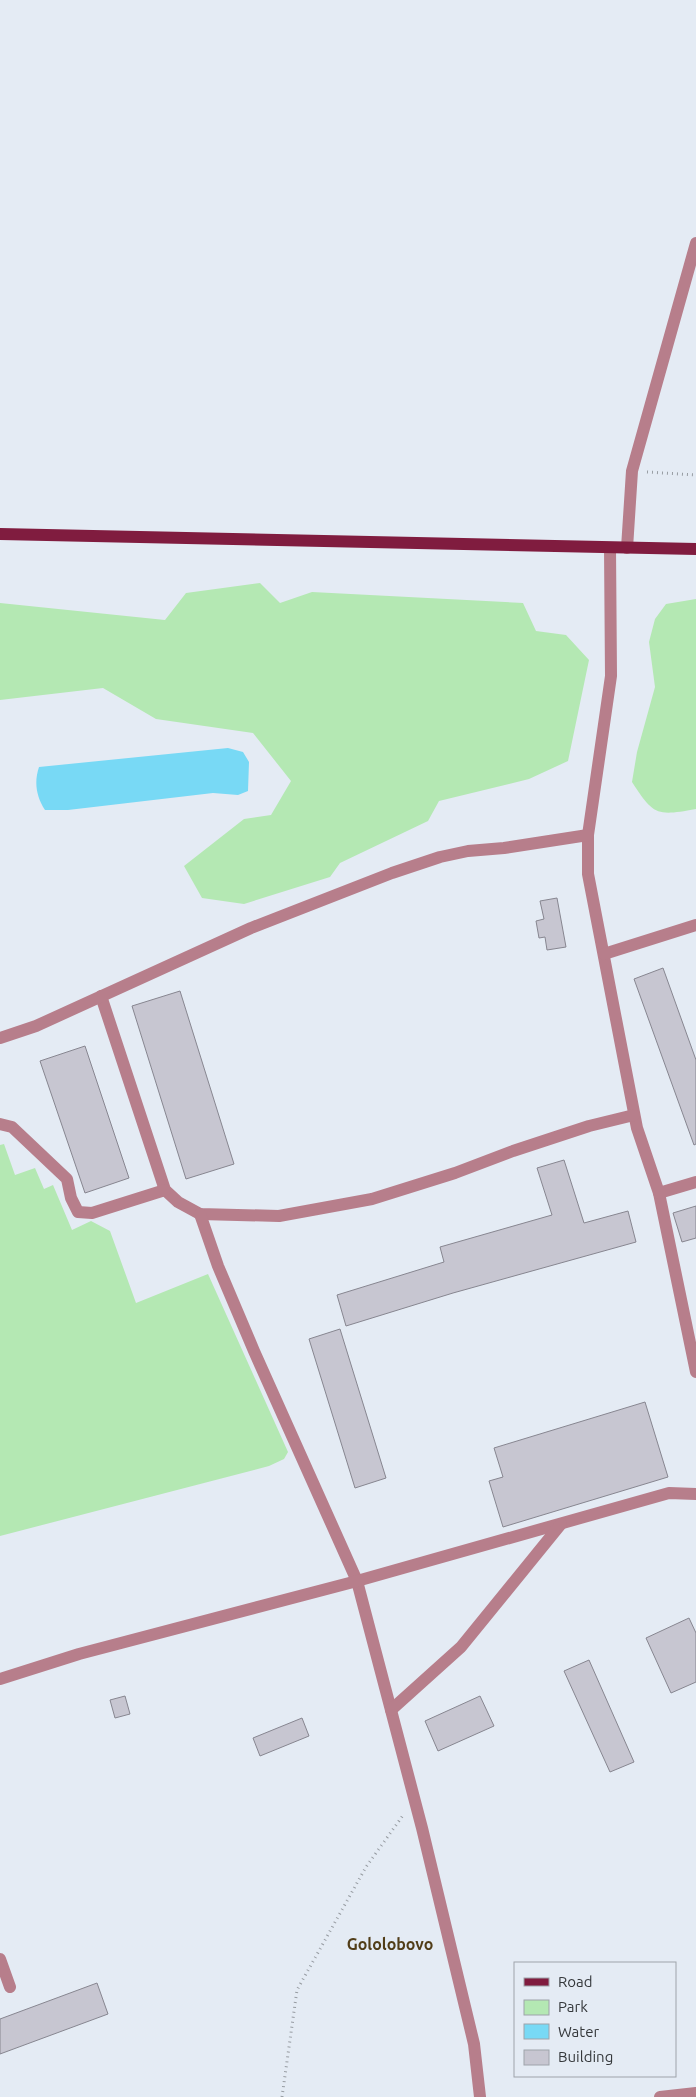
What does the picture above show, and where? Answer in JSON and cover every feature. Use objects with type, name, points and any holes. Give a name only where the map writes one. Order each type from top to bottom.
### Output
[{"type":"main road","points":[[0,534],[696,549]]},
{"type":"street","points":[[627,548],[632,472],[696,243]]},
{"type":"street","points":[[610,548],[611,676],[588,836],[588,874],[636,1128],[659,1193],[696,1372]]},
{"type":"street","points":[[0,1038],[36,1026],[251,928],[392,873],[440,857],[468,851],[588,836]]},
{"type":"street","points":[[604,954],[696,925]]},
{"type":"street","points":[[101,996],[166,1190],[178,1202],[200,1214],[279,1216],[372,1199],[455,1173],[513,1151],[589,1126],[634,1115]]},
{"type":"street","points":[[0,1124],[12,1127],[66,1179],[78,1212],[92,1214],[166,1190]]},
{"type":"street","points":[[659,1193],[696,1182]]},
{"type":"street","points":[[200,1214],[218,1266],[254,1351],[357,1581],[415,1798],[474,2044],[480,2097]]},
{"type":"street","points":[[0,1679],[79,1654],[357,1581],[669,1493],[696,1494]]},
{"type":"street","points":[[391,1710],[462,1647],[561,1524]]},
{"type":"street","points":[[0,1959],[10,1988]]},
{"type":"street","points":[[660,2097],[696,2093]]},
{"type":"path","points":[[632,472],[696,475]]},
{"type":"path","points":[[282,2097],[297,1990],[366,1867],[415,1798]]},
{"type":"green space","points":[[260,583],[280,603],[312,592],[523,603],[536,631],[566,635],[589,660],[568,761],[529,779],[439,801],[428,821],[340,863],[330,877],[244,904],[202,898],[184,866],[244,819],[271,815],[291,781],[253,733],[156,719],[103,688],[0,700],[0,603],[165,620],[186,593]]},
{"type":"green space","points":[[696,599],[696,809],[673,813],[664,812],[658,811],[646,802],[632,782],[637,752],[655,687],[649,642],[655,619],[666,604]]},
{"type":"green space","points":[[4,1144],[15,1175],[35,1168],[44,1189],[53,1185],[72,1230],[91,1221],[110,1231],[136,1303],[208,1274],[288,1452],[284,1459],[269,1466],[0,1536],[0,1145]]},
{"type":"water","points":[[228,748],[243,752],[249,762],[248,791],[238,795],[213,793],[68,810],[45,810],[38,794],[36,784],[39,767]]},
{"type":"building","points":[[557,898],[566,947],[547,950],[545,937],[539,938],[536,921],[544,919],[540,901]]},
{"type":"building","points":[[663,968],[696,1060],[696,1144],[694,1145],[634,979]]},
{"type":"building","points":[[180,991],[234,1164],[186,1179],[132,1006]]},
{"type":"building","points":[[85,1046],[129,1178],[85,1193],[40,1061]]},
{"type":"building","points":[[564,1160],[584,1223],[628,1211],[636,1242],[453,1293],[346,1326],[337,1295],[444,1262],[440,1247],[552,1215],[537,1168]]},
{"type":"building","points":[[696,1206],[696,1238],[682,1242],[673,1213]]},
{"type":"building","points":[[340,1329],[386,1478],[355,1488],[309,1339]]},
{"type":"building","points":[[645,1402],[668,1477],[503,1527],[489,1481],[503,1477],[494,1448]]},
{"type":"building","points":[[689,1618],[696,1633],[696,1682],[671,1693],[646,1638]]},
{"type":"building","points":[[589,1660],[634,1762],[610,1772],[564,1671]]},
{"type":"building","points":[[125,1696],[130,1714],[115,1718],[110,1700]]},
{"type":"building","points":[[480,1696],[494,1726],[438,1751],[425,1721]]},
{"type":"building","points":[[302,1718],[309,1736],[260,1756],[253,1738]]},
{"type":"building","points":[[97,1983],[108,2014],[0,2054],[0,2019]]},
{"type":"district","name":"Gololobovo","points":[[390,1944]]}]
